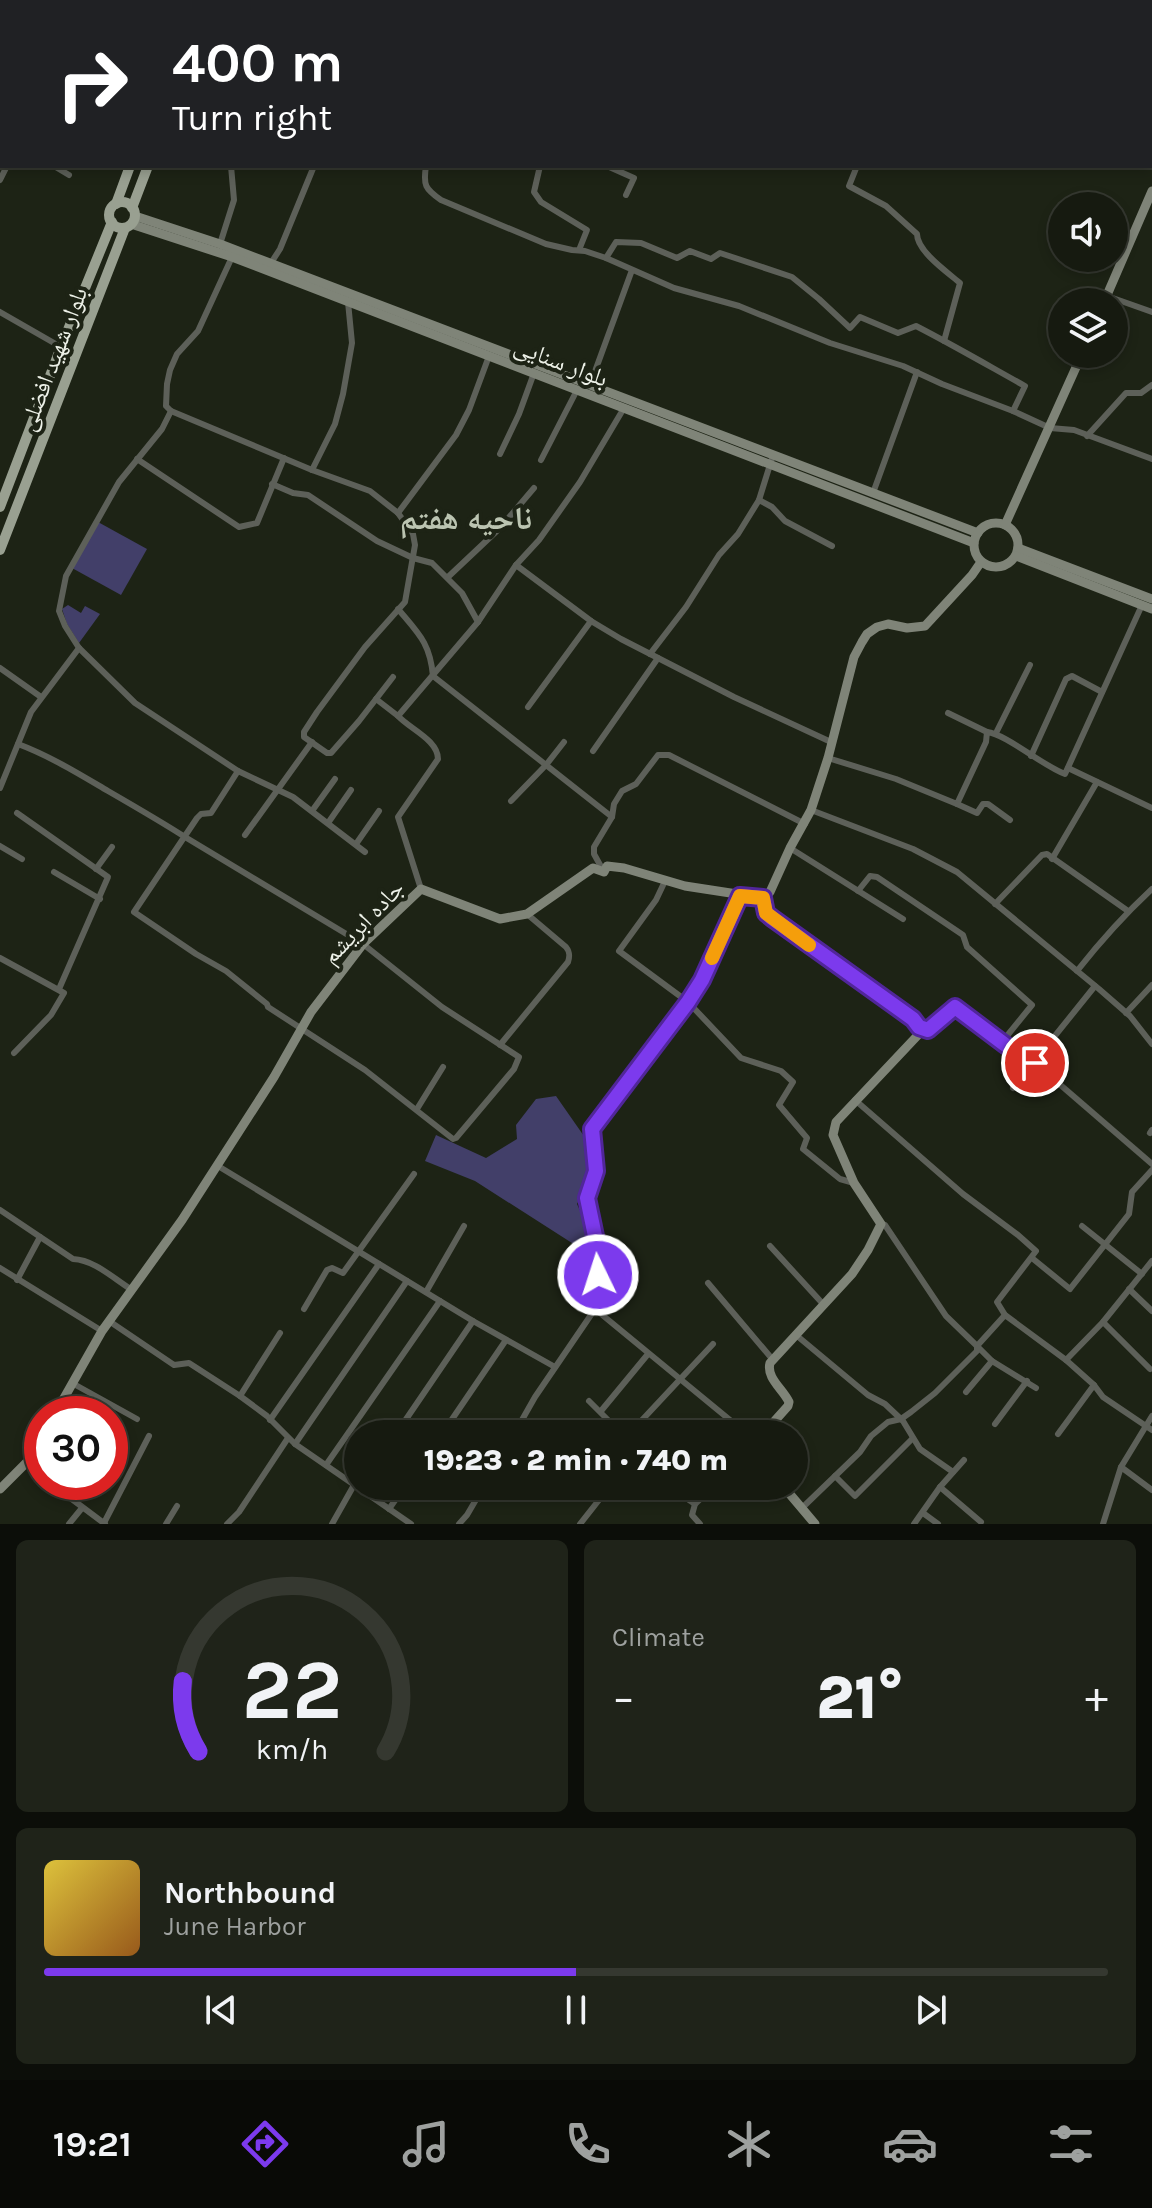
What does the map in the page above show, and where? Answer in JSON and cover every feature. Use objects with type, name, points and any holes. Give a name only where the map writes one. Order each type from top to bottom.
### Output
[{"type":"main road","points":[[116,204],[129,168]]},
{"type":"main road","name":"بلوار شهید افضلی","points":[[0,550],[131,219],[147,168]]},
{"type":"main road","points":[[1111,288],[1152,191]]},
{"type":"main road","points":[[112,222],[118,227],[131,219],[123,202],[116,204]]},
{"type":"main road","name":"بلوار شهید افضلی","points":[[0,507],[112,222],[110,213],[116,204]]},
{"type":"main road","name":"بلوار سنایی","points":[[131,219],[220,244],[271,263],[590,385],[771,460],[873,493],[976,538]]},
{"type":"main road","name":"بلوار سنایی","points":[[131,219],[624,408],[976,538]]},
{"type":"main road","points":[[1005,525],[1076,368]]},
{"type":"main road","points":[[993,523],[1005,525],[1014,532],[1017,552],[1008,564],[997,567],[981,562],[976,553],[976,538],[982,528],[993,523]]},
{"type":"main road","points":[[1017,552],[1152,599]]},
{"type":"main road","points":[[1017,552],[1147,607]]},
{"type":"main road","points":[[527,914],[593,868],[604,872],[607,866],[665,881],[763,898],[770,892],[811,810],[854,657],[867,634],[888,624],[907,628],[925,626],[981,562]]},
{"type":"main road","name":"جاده ابریشم","points":[[65,1396],[102,1331],[218,1166],[331,983],[363,944],[421,889],[500,919],[527,914]]},
{"type":"main road","points":[[763,898],[766,913],[772,918],[913,1019],[919,1027],[918,1035],[836,1122],[833,1135],[854,1183],[881,1224],[852,1274],[773,1360],[769,1369],[772,1378],[789,1402],[776,1420]]},
{"type":"main road","points":[[0,1489],[24,1465]]},
{"type":"main road","points":[[795,1500],[815,1524]]},
{"type":"street","points":[[57,168],[69,175]]},
{"type":"street","points":[[220,244],[234,200],[231,168]]},
{"type":"street","points":[[271,263],[280,249],[313,168]]},
{"type":"street","points":[[426,168],[425,185],[441,200],[546,244],[606,258],[674,288],[739,306],[830,343],[917,372],[1050,428],[1074,430],[1152,459]]},
{"type":"street","points":[[540,168],[534,192],[541,202],[587,230],[579,250]]},
{"type":"street","points":[[612,168],[634,178],[626,195]]},
{"type":"street","points":[[856,168],[849,186],[886,206],[917,234],[917,241],[937,264],[960,283],[944,341]]},
{"type":"street","points":[[606,258],[616,242],[641,243],[677,258],[690,251],[711,259],[720,253],[792,277],[850,328],[860,317],[898,333],[916,326],[1025,386],[1013,411]]},
{"type":"street","points":[[232,257],[198,331],[177,354],[170,370],[166,406],[171,411],[312,470],[370,491],[398,513],[413,534],[415,545],[405,602],[365,647],[303,735],[331,753],[393,677]]},
{"type":"street","points":[[590,385],[632,270]]},
{"type":"street","points":[[312,470],[335,424],[343,394],[352,343],[348,302]]},
{"type":"street","points":[[1128,305],[1152,312]]},
{"type":"street","points":[[0,312],[61,347]]},
{"type":"street","points":[[398,513],[456,435],[489,356]]},
{"type":"street","points":[[873,493],[917,372]]},
{"type":"street","points":[[500,454],[534,373]]},
{"type":"street","points":[[1087,436],[1126,393],[1141,393],[1152,385]]},
{"type":"street","points":[[541,460],[577,390]]},
{"type":"street","points":[[398,716],[478,622],[516,565],[539,540],[580,482],[624,408]]},
{"type":"street","points":[[171,411],[162,429],[119,482],[66,576],[59,611],[65,626],[79,648],[135,703],[238,771],[293,797],[365,852]]},
{"type":"street","points":[[137,459],[239,527],[257,523],[284,458]]},
{"type":"street","points":[[650,654],[686,607],[719,555],[738,534],[759,500],[771,460]]},
{"type":"street","points":[[272,484],[293,493],[308,495],[377,541],[413,558],[432,563],[462,593],[478,622]]},
{"type":"street","points":[[448,577],[500,528],[534,488]]},
{"type":"street","points":[[759,500],[772,507],[785,521],[832,546]]},
{"type":"street","points":[[516,565],[591,621],[650,654],[831,742]]},
{"type":"street","points":[[948,713],[987,732],[996,733],[1063,774],[1147,607]]},
{"type":"street","points":[[398,609],[427,646],[433,676],[612,817]]},
{"type":"street","points":[[528,707],[591,621]]},
{"type":"street","points":[[0,788],[31,712],[79,648]]},
{"type":"street","points":[[593,751],[658,658]]},
{"type":"street","points":[[996,733],[1030,665]]},
{"type":"street","points":[[0,668],[41,697]]},
{"type":"street","points":[[1031,756],[1066,679],[1072,676],[1102,692]]},
{"type":"street","points":[[376,699],[433,744],[438,753],[438,759],[398,817],[421,889]]},
{"type":"street","points":[[957,804],[986,742],[987,732]]},
{"type":"street","points":[[245,835],[312,742]]},
{"type":"street","points":[[511,801],[564,742]]},
{"type":"street","points":[[18,744],[75,772],[185,837],[363,944],[416,988],[519,1057],[493,1096],[456,1138],[453,1139],[365,1070],[268,1007],[226,971],[134,912],[185,837],[197,818],[201,814],[211,813],[238,771]]},
{"type":"street","points":[[604,872],[594,854],[594,847],[612,817],[614,804],[622,791],[636,784],[662,754],[805,824]]},
{"type":"street","points":[[828,758],[896,779],[977,813],[983,804],[988,804],[1010,820]]},
{"type":"street","points":[[1068,768],[1152,808]]},
{"type":"street","points":[[312,811],[335,779]]},
{"type":"street","points":[[1052,859],[1097,782]]},
{"type":"street","points":[[328,823],[351,790]]},
{"type":"street","points":[[811,810],[924,855],[957,872],[1126,1013],[1152,1044]]},
{"type":"street","points":[[356,844],[379,811]]},
{"type":"street","points":[[17,813],[107,876],[108,880],[59,989]]},
{"type":"street","points":[[0,846],[22,859]]},
{"type":"street","points":[[96,869],[112,847]]},
{"type":"street","points":[[790,848],[903,919]]},
{"type":"street","points":[[995,904],[1042,855],[1047,854],[1128,911]]},
{"type":"street","points":[[54,872],[100,899]]},
{"type":"street","points":[[858,891],[870,876],[877,877],[963,935],[967,947],[1032,1005],[1002,1042]]},
{"type":"street","points":[[665,881],[656,900],[619,951],[688,1002],[741,1058],[781,1071],[793,1082],[779,1105],[807,1138],[803,1149],[840,1179],[854,1183]]},
{"type":"street","points":[[1077,971],[1128,911],[1152,889]]},
{"type":"street","points":[[523,1420],[603,1293],[587,1198],[596,1171],[592,1129],[702,980],[740,896]]},
{"type":"street","points":[[500,1045],[570,956],[566,947],[527,914]]},
{"type":"street","points":[[0,958],[64,993],[51,1015],[14,1053]]},
{"type":"street","points":[[1126,1013],[1152,985]]},
{"type":"street","points":[[1013,1088],[1095,986]]},
{"type":"street","points":[[919,1027],[928,1030],[955,1007],[1033,1064],[1152,1164]]},
{"type":"street","points":[[417,1109],[443,1067]]},
{"type":"street","points":[[855,1100],[963,1194],[1036,1251],[997,1302],[1005,1315],[1066,1360],[1103,1397],[1149,1429]]},
{"type":"street","points":[[218,1166],[473,1321],[555,1367]]},
{"type":"street","points":[[1032,1258],[1070,1289],[1129,1214],[1132,1192],[1152,1170]]},
{"type":"street","points":[[304,1309],[327,1270],[332,1268],[343,1273],[414,1174]]},
{"type":"street","points":[[0,1210],[73,1259],[82,1259],[132,1290]]},
{"type":"street","points":[[881,1224],[885,1225],[946,1316],[992,1361],[1036,1388]]},
{"type":"street","points":[[426,1292],[464,1226]]},
{"type":"street","points":[[1082,1226],[1142,1274]]},
{"type":"street","points":[[17,1280],[40,1237]]},
{"type":"street","points":[[770,1246],[823,1304]]},
{"type":"street","points":[[1066,1360],[1103,1322],[1152,1261]]},
{"type":"street","points":[[270,1420],[379,1264]]},
{"type":"street","points":[[0,1268],[102,1331]]},
{"type":"street","points":[[295,1444],[407,1281]]},
{"type":"street","points":[[708,1283],[773,1360]]},
{"type":"street","points":[[1129,1289],[1152,1311]]},
{"type":"street","points":[[326,1465],[440,1301]]},
{"type":"street","points":[[595,1309],[730,1420]]},
{"type":"street","points":[[802,1508],[860,1452],[871,1436],[888,1422],[901,1419],[960,1370],[1005,1315]]},
{"type":"street","points":[[109,1321],[174,1365],[189,1363],[240,1396],[295,1444],[344,1477]]},
{"type":"street","points":[[406,1420],[473,1321]]},
{"type":"street","points":[[1103,1322],[1150,1369]]},
{"type":"street","points":[[240,1396],[280,1333]]},
{"type":"street","points":[[796,1335],[868,1395],[885,1404],[901,1419],[920,1449],[953,1472]]},
{"type":"street","points":[[452,1420],[506,1340]]},
{"type":"street","points":[[642,1420],[713,1344]]},
{"type":"street","points":[[601,1411],[648,1354]]},
{"type":"street","points":[[966,1392],[992,1361]]},
{"type":"street","points":[[995,1424],[1027,1381]]},
{"type":"street","points":[[72,1383],[137,1419]]},
{"type":"street","points":[[1058,1434],[1094,1385]]},
{"type":"street","points":[[589,1401],[609,1420]]},
{"type":"street","points":[[1103,1524],[1121,1467],[1149,1429],[1152,1416]]},
{"type":"street","points":[[72,1500],[104,1524],[149,1436]]},
{"type":"street","points":[[227,1524],[234,1519],[288,1438]]},
{"type":"street","points":[[835,1476],[855,1496],[912,1439]]},
{"type":"street","points":[[914,1524],[964,1460]]},
{"type":"street","points":[[1121,1467],[1152,1490]]},
{"type":"street","points":[[940,1487],[981,1522]]},
{"type":"street","points":[[332,1524],[348,1500]]},
{"type":"street","points":[[377,1500],[411,1524]]},
{"type":"street","points":[[389,1509],[395,1500]]},
{"type":"street","points":[[459,1524],[476,1500]]},
{"type":"street","points":[[580,1524],[599,1500]]},
{"type":"street","points":[[689,1500],[695,1504]]},
{"type":"street","points":[[699,1500],[692,1515],[700,1524]]},
{"type":"street","points":[[166,1524],[177,1506]]},
{"type":"street","points":[[69,1524],[82,1508]]},
{"type":"street","points":[[923,1513],[938,1524]]},
{"type":"street","points":[[234,1519],[242,1524]]},
{"type":"shaded area","points":[[98,522],[147,549],[121,595],[72,568]]},
{"type":"shaded area","points":[[68,605],[81,613],[85,606],[100,614],[79,643],[62,609]]},
{"type":"shaded area","points":[[556,1096],[586,1139],[588,1182],[577,1204],[588,1228],[586,1252],[475,1181],[425,1161],[436,1135],[486,1158],[517,1139],[516,1125],[536,1099]]},
{"type":"slow traffic","points":[[712,958],[740,896],[763,898],[766,913],[809,945]]},
{"type":"district","name":"ناحیه هفتم","points":[[466,518]]},
{"type":"route","points":[[598,1275],[595,1236],[587,1198],[596,1171],[592,1129],[702,980],[740,896],[763,898],[766,913],[772,918],[913,1019],[919,1027],[928,1030],[955,1007],[992,1037],[1032,1065],[1035,1063]]}]
